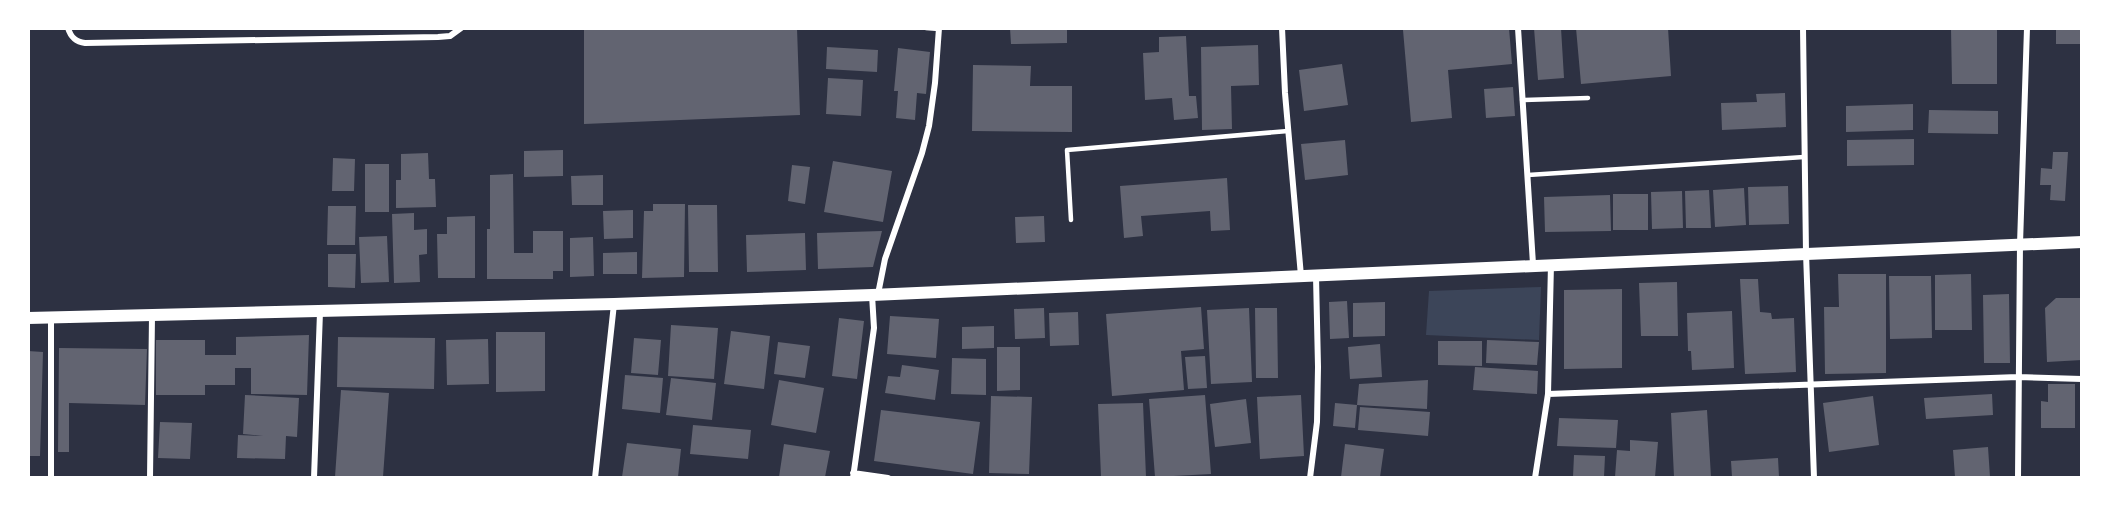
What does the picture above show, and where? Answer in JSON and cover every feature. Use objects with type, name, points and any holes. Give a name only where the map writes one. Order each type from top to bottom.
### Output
[{"type":"main road","points":[[37,316],[152,316],[614,304],[1301,277],[1533,264],[2082,242]]},
{"type":"street","points":[[68,28],[77,42],[85,43],[438,37],[450,36],[461,28]]},
{"type":"street","points":[[1282,28],[1288,131],[1301,277]]},
{"type":"street","points":[[1518,28],[1533,264]]},
{"type":"street","points":[[1803,28],[1806,254],[1814,477]]},
{"type":"street","points":[[2018,477],[2020,244],[2027,28]]},
{"type":"street","points":[[888,477],[853,475],[874,328],[875,294],[929,126],[939,29]]},
{"type":"street","points":[[1535,477],[1548,394],[1551,264]]},
{"type":"street","points":[[1311,477],[1317,400],[1316,276]]},
{"type":"street","points":[[595,477],[614,304]]},
{"type":"street","points":[[314,477],[320,312]]},
{"type":"street","points":[[37,316],[51,477]]},
{"type":"street","points":[[150,477],[152,316]]},
{"type":"street","points":[[1548,394],[2018,377],[2082,379]]},
{"type":"lane","points":[[926,28],[939,29]]},
{"type":"lane","points":[[1522,100],[1588,98]]},
{"type":"lane","points":[[1071,220],[1068,150],[1288,131]]},
{"type":"lane","points":[[1528,175],[1804,157]]},
{"type":"shaded area","points":[[1541,287],[1539,340],[1426,335],[1429,291]]},
{"type":"building","points":[[584,28],[797,28],[800,115],[584,124]]},
{"type":"building","points":[[1010,28],[1067,28],[1067,43],[1011,44]]},
{"type":"building","points":[[1509,28],[1512,64],[1448,70],[1452,118],[1411,122],[1403,30]]},
{"type":"building","points":[[1534,28],[1561,28],[1564,78],[1538,80]]},
{"type":"building","points":[[1576,28],[1668,28],[1671,76],[1581,84]]},
{"type":"building","points":[[1951,28],[1997,28],[1997,84],[1952,84]]},
{"type":"building","points":[[2056,28],[2082,28],[2082,44],[2056,44]]},
{"type":"building","points":[[1186,36],[1189,96],[1196,96],[1198,118],[1174,120],[1172,98],[1145,100],[1143,53],[1159,52],[1159,37]]},
{"type":"building","points":[[1258,45],[1259,85],[1231,86],[1232,129],[1202,130],[1201,47]]},
{"type":"building","points":[[827,47],[878,50],[877,72],[826,69]]},
{"type":"building","points":[[898,48],[930,52],[926,94],[917,93],[915,120],[896,118],[898,91],[894,91]]},
{"type":"building","points":[[1342,64],[1348,105],[1304,111],[1299,70]]},
{"type":"building","points":[[973,65],[1031,66],[1030,86],[1072,86],[1072,132],[972,131]]},
{"type":"building","points":[[828,78],[863,80],[861,116],[826,114]]},
{"type":"building","points":[[1513,87],[1515,116],[1486,118],[1484,89]]},
{"type":"building","points":[[1785,93],[1786,127],[1722,130],[1721,103],[1757,102],[1756,94]]},
{"type":"building","points":[[1913,104],[1913,130],[1846,132],[1846,106]]},
{"type":"building","points":[[1929,110],[1998,111],[1998,134],[1928,133]]},
{"type":"building","points":[[1914,139],[1914,165],[1847,166],[1847,140]]},
{"type":"building","points":[[1345,140],[1348,175],[1305,180],[1301,144]]},
{"type":"building","points":[[563,150],[563,176],[524,177],[524,151]]},
{"type":"building","points":[[2053,152],[2068,152],[2065,201],[2050,200],[2051,185],[2040,185],[2041,168],[2052,169]]},
{"type":"building","points":[[428,153],[429,179],[435,179],[436,207],[396,208],[396,180],[401,180],[401,154]]},
{"type":"building","points":[[333,158],[355,159],[354,191],[332,191]]},
{"type":"building","points":[[833,161],[892,171],[883,222],[824,212]]},
{"type":"building","points":[[365,164],[389,164],[389,212],[365,212]]},
{"type":"building","points":[[792,165],[810,167],[805,204],[788,201]]},
{"type":"building","points":[[513,174],[514,253],[533,253],[533,231],[563,231],[563,271],[553,271],[553,279],[487,279],[490,175]]},
{"type":"building","points":[[603,175],[603,205],[572,205],[571,176]]},
{"type":"building","points":[[1227,178],[1230,230],[1211,231],[1210,211],[1141,216],[1143,236],[1124,238],[1120,186]]},
{"type":"building","points":[[1788,186],[1789,224],[1749,225],[1748,187]]},
{"type":"building","points":[[1744,188],[1746,225],[1715,227],[1713,190]]},
{"type":"building","points":[[1709,190],[1711,228],[1686,228],[1685,191]]},
{"type":"building","points":[[1682,191],[1683,228],[1652,229],[1651,192]]},
{"type":"building","points":[[1613,194],[1648,194],[1648,230],[1613,230]]},
{"type":"building","points":[[1610,195],[1611,231],[1545,232],[1544,197]]},
{"type":"building","points":[[653,204],[685,204],[684,277],[642,278],[644,211],[653,211]]},
{"type":"building","points":[[688,205],[717,205],[718,272],[689,272]]},
{"type":"building","points":[[328,206],[356,206],[355,245],[327,245]]},
{"type":"building","points":[[633,210],[633,238],[604,239],[603,211]]},
{"type":"building","points":[[414,213],[414,230],[427,229],[427,254],[419,255],[420,282],[394,283],[392,214]]},
{"type":"building","points":[[475,216],[475,278],[438,278],[437,234],[447,234],[447,217]]},
{"type":"building","points":[[1044,216],[1045,242],[1016,243],[1015,217]]},
{"type":"building","points":[[882,231],[873,267],[818,269],[817,233]]},
{"type":"building","points":[[805,233],[806,270],[747,272],[746,235]]},
{"type":"building","points":[[387,236],[389,282],[361,283],[359,237]]},
{"type":"building","points":[[593,237],[594,276],[570,277],[570,238]]},
{"type":"building","points":[[637,252],[637,274],[603,274],[603,253]]},
{"type":"building","points":[[328,254],[356,254],[355,288],[328,287]]},
{"type":"building","points":[[1838,274],[1886,274],[1886,373],[1825,374],[1824,307],[1839,307]]},
{"type":"building","points":[[1971,274],[1972,330],[1935,330],[1935,275]]},
{"type":"building","points":[[1889,276],[1931,276],[1932,338],[1890,339]]},
{"type":"building","points":[[1740,279],[1758,279],[1760,312],[1771,313],[1772,319],[1794,318],[1796,372],[1745,374]]},
{"type":"building","points":[[1677,282],[1678,336],[1641,336],[1639,283]]},
{"type":"building","points":[[1622,289],[1622,368],[1564,369],[1564,290]]},
{"type":"building","points":[[2009,294],[2010,363],[1984,363],[1983,295]]},
{"type":"building","points":[[2056,298],[2082,298],[2082,360],[2047,362],[2045,308]]},
{"type":"building","points":[[1347,301],[1349,338],[1330,339],[1329,302]]},
{"type":"building","points":[[1385,302],[1385,336],[1353,337],[1353,303]]},
{"type":"building","points":[[1201,307],[1204,349],[1181,351],[1184,390],[1112,396],[1106,314]]},
{"type":"building","points":[[1044,308],[1045,338],[1015,339],[1014,309]]},
{"type":"building","points":[[1249,308],[1252,382],[1211,384],[1207,310]]},
{"type":"building","points":[[1255,308],[1277,308],[1278,378],[1256,378]]},
{"type":"building","points":[[1732,311],[1734,368],[1692,370],[1691,351],[1688,351],[1687,313]]},
{"type":"building","points":[[1078,312],[1079,345],[1050,346],[1049,313]]},
{"type":"building","points":[[890,316],[939,319],[936,358],[887,354]]},
{"type":"building","points":[[839,318],[864,321],[857,379],[832,376]]},
{"type":"building","points":[[671,325],[718,328],[714,379],[668,376]]},
{"type":"building","points":[[994,326],[994,348],[962,349],[962,327]]},
{"type":"building","points":[[731,331],[770,336],[764,389],[724,384]]},
{"type":"building","points":[[496,332],[545,332],[545,391],[496,392]]},
{"type":"building","points":[[309,335],[307,395],[251,394],[251,368],[235,368],[235,385],[205,385],[205,395],[156,395],[156,340],[205,340],[205,355],[236,355],[236,337]]},
{"type":"building","points":[[338,337],[435,338],[434,389],[337,387]]},
{"type":"building","points":[[634,338],[661,340],[658,375],[631,373]]},
{"type":"building","points":[[488,339],[489,384],[447,385],[446,340]]},
{"type":"building","points":[[1487,340],[1539,342],[1537,365],[1486,363]]},
{"type":"building","points":[[1438,341],[1482,341],[1482,366],[1438,365]]},
{"type":"building","points":[[778,342],[810,346],[805,378],[774,374]]},
{"type":"building","points":[[1380,344],[1382,377],[1350,379],[1348,347]]},
{"type":"building","points":[[997,347],[1020,347],[1020,390],[997,391]]},
{"type":"building","points":[[59,348],[147,349],[145,405],[69,403],[69,452],[58,452]]},
{"type":"building","points":[[28,351],[43,352],[40,456],[28,456]]},
{"type":"building","points":[[1205,356],[1207,388],[1188,389],[1185,357]]},
{"type":"building","points":[[952,358],[986,359],[986,395],[951,394]]},
{"type":"building","points":[[902,365],[939,370],[935,400],[885,393],[888,376],[900,377]]},
{"type":"building","points":[[1475,367],[1538,371],[1537,394],[1473,390]]},
{"type":"building","points":[[625,375],[663,378],[660,413],[622,409]]},
{"type":"building","points":[[671,378],[716,383],[712,420],[666,415]]},
{"type":"building","points":[[779,380],[824,388],[816,433],[771,425]]},
{"type":"building","points":[[1428,380],[1427,409],[1357,405],[1359,384]]},
{"type":"building","points":[[2048,384],[2075,384],[2075,428],[2041,428],[2041,401],[2048,402]]},
{"type":"building","points":[[341,390],[389,393],[383,477],[335,477]]},
{"type":"building","points":[[1992,394],[1993,415],[1926,419],[1924,398]]},
{"type":"building","points":[[245,395],[299,398],[297,437],[286,436],[285,459],[237,458],[238,435],[263,436],[243,434]]},
{"type":"building","points":[[1205,395],[1211,474],[1155,477],[1149,399]]},
{"type":"building","points":[[1301,395],[1304,456],[1260,459],[1257,397]]},
{"type":"building","points":[[991,396],[1032,397],[1029,474],[989,473]]},
{"type":"building","points":[[1873,396],[1879,445],[1829,452],[1823,403]]},
{"type":"building","points":[[1246,399],[1251,443],[1215,447],[1210,404]]},
{"type":"building","points":[[1143,403],[1146,477],[1101,477],[1098,404]]},
{"type":"building","points":[[1335,403],[1357,405],[1355,428],[1333,426]]},
{"type":"building","points":[[1360,407],[1430,412],[1428,436],[1358,430]]},
{"type":"building","points":[[881,410],[980,422],[973,474],[874,461]]},
{"type":"building","points":[[1707,410],[1711,477],[1674,477],[1671,413]]},
{"type":"building","points":[[1559,418],[1618,420],[1616,448],[1557,446]]},
{"type":"building","points":[[160,422],[192,423],[190,459],[158,458]]},
{"type":"building","points":[[693,425],[751,430],[748,459],[690,454]]},
{"type":"building","points":[[1630,440],[1658,442],[1655,477],[1615,477],[1617,450],[1630,451]]},
{"type":"building","points":[[627,443],[681,449],[678,477],[622,477]]},
{"type":"building","points":[[784,444],[830,451],[825,477],[779,477]]},
{"type":"building","points":[[1345,444],[1384,449],[1380,477],[1341,477]]},
{"type":"building","points":[[1988,447],[1990,477],[1955,477],[1953,450]]},
{"type":"building","points":[[1574,455],[1605,456],[1604,477],[1573,477]]},
{"type":"building","points":[[1778,458],[1779,477],[1732,477],[1731,461]]}]
